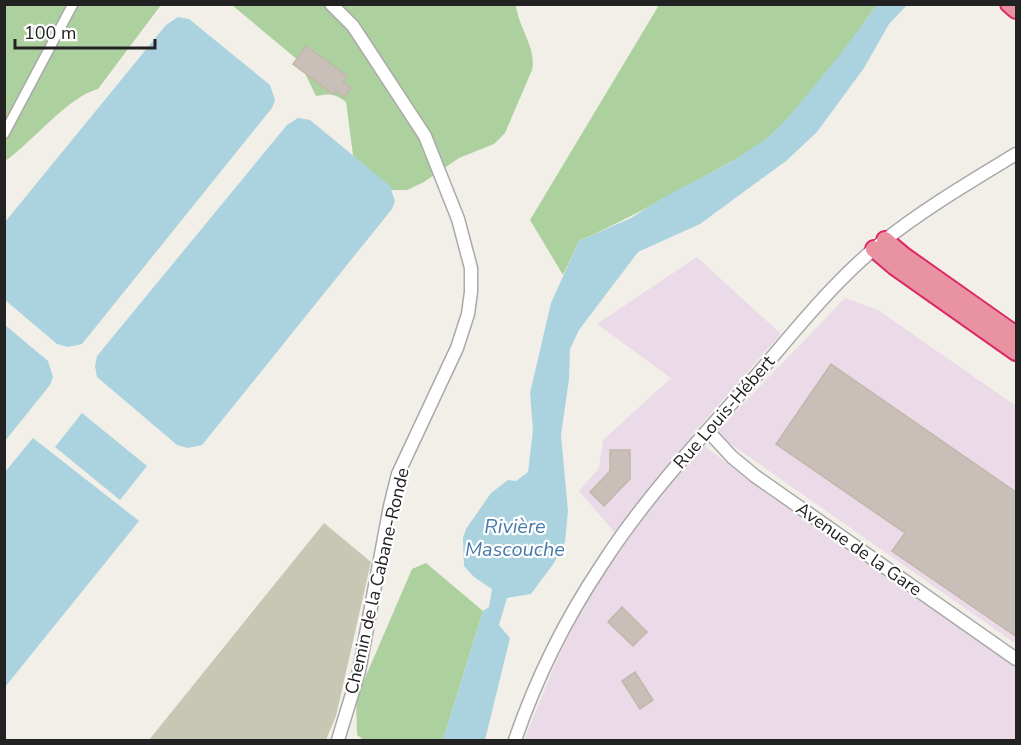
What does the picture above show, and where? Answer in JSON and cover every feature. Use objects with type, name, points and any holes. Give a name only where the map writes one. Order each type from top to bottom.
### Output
[{"type":"highway","points":[[1009,4],[1017,10]]},
{"type":"highway","points":[[880,244],[904,256],[1017,335]]},
{"type":"highway","points":[[880,244],[894,266],[1017,352]]},
{"type":"street","points":[[4,134],[73,4]]},
{"type":"street","name":"Chemin de la Cabane-Ronde","points":[[331,4],[353,26],[425,136],[458,219],[471,268],[468,314],[457,348],[398,474],[359,671],[338,741]]},
{"type":"street","name":"Rue Louis-Hébert","points":[[515,741],[566,622],[612,548],[648,501],[835,287],[880,244],[930,208],[1017,154]]},
{"type":"street","name":"Avenue de la Gare","points":[[708,431],[732,457],[755,476],[1017,659]]},
{"type":"shaded area","points":[[697,257],[781,334],[692,435],[712,452],[1016,668],[1016,740],[524,740],[556,662],[584,604],[621,540],[579,491],[599,468],[603,440],[671,378],[597,324]]},
{"type":"shaded area","points":[[845,298],[878,310],[1016,406],[1016,644],[715,433]]},
{"type":"shaded area","points":[[324,523],[371,562],[336,716],[326,740],[149,740]]},
{"type":"green space","points":[[5,5],[161,5],[98,89],[62,110],[5,161]]},
{"type":"green space","points":[[232,5],[516,5],[532,54],[532,70],[505,133],[494,144],[459,158],[424,182],[407,190],[382,190],[372,185],[353,155],[346,102],[332,95],[316,96],[299,61]]},
{"type":"green space","points":[[659,5],[877,5],[814,89],[771,135],[731,162],[643,210],[579,241],[563,275],[530,220]]},
{"type":"green space","points":[[426,563],[483,611],[443,740],[364,740],[357,735],[356,699],[412,569]]},
{"type":"water","name":"Rivière Mascouche","points":[[877,5],[907,5],[889,24],[864,68],[817,132],[786,161],[700,224],[638,252],[579,330],[570,349],[569,379],[561,435],[568,511],[565,542],[554,563],[531,594],[507,598],[499,625],[510,638],[485,740],[443,740],[483,611],[489,607],[492,589],[474,577],[464,566],[463,538],[466,529],[491,493],[508,480],[516,481],[528,472],[533,430],[530,393],[551,303],[579,241],[631,218],[661,199],[731,162],[769,137],[792,113],[842,52]]},
{"type":"water","points":[[178,17],[189,19],[270,85],[275,100],[272,108],[82,344],[68,347],[57,344],[5,300],[5,222],[166,25]]},
{"type":"water","points":[[298,118],[310,120],[390,186],[395,201],[392,209],[202,445],[188,448],[177,445],[97,377],[95,366],[97,356],[287,125]]},
{"type":"water","points":[[5,325],[48,361],[53,377],[50,385],[5,441]]},
{"type":"water","points":[[82,413],[147,466],[120,500],[55,447]]},
{"type":"water","points":[[33,438],[139,521],[5,687],[5,472]]},
{"type":"building","points":[[306,46],[347,76],[343,82],[351,88],[344,97],[336,91],[333,94],[293,64]]},
{"type":"building","points":[[831,364],[1017,493],[1017,637],[892,551],[905,533],[776,444]]},
{"type":"building","points":[[610,450],[630,450],[630,479],[604,506],[590,492],[610,471]]},
{"type":"building","points":[[622,607],[647,632],[633,646],[608,622]]},
{"type":"building","points":[[635,672],[653,700],[640,709],[622,681]]}]
